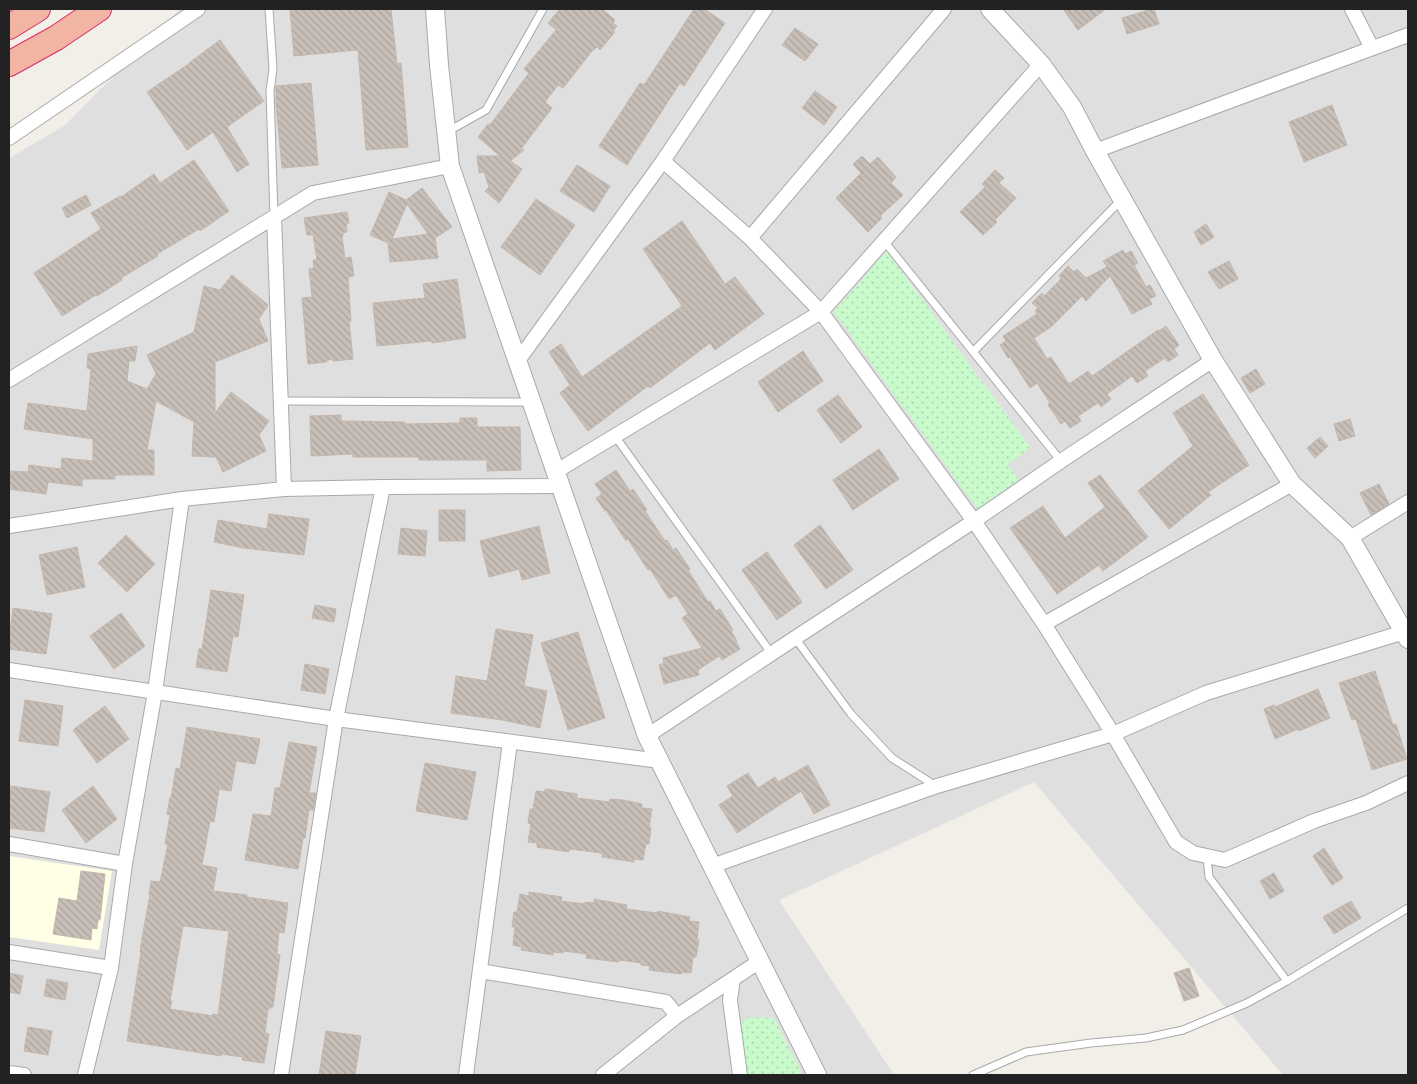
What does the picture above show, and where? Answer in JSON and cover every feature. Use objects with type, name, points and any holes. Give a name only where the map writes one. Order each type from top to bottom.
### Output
[{"type":"highway","points":[[9,27],[38,9]]},
{"type":"highway","points":[[9,64],[56,38],[99,9]]},
{"type":"street","points":[[9,138],[198,9]]},
{"type":"street","points":[[435,9],[450,166],[647,736],[816,1075]]},
{"type":"street","points":[[517,362],[662,161],[765,9]]},
{"type":"street","points":[[750,238],[944,9]]},
{"type":"street","points":[[712,866],[937,786],[1113,734],[1206,692],[1406,635],[1350,538],[1292,484],[1213,360],[1072,107],[1041,64],[990,9]]},
{"type":"street","points":[[1352,9],[1372,48]]},
{"type":"street","points":[[1095,151],[1408,35]]},
{"type":"street","points":[[9,526],[182,499],[284,489],[383,487],[558,479],[615,436],[821,312],[1041,64]]},
{"type":"street","points":[[662,161],[750,238],[821,312],[974,521],[1044,624],[1113,734],[1176,842],[1192,853],[1225,860],[1314,820],[1366,803],[1408,783]]},
{"type":"street","points":[[9,380],[312,193],[450,166]]},
{"type":"street","points":[[274,217],[284,489]]},
{"type":"street","points":[[647,736],[974,521],[1060,461],[1213,360]]},
{"type":"street","points":[[1044,624],[1292,484]]},
{"type":"street","points":[[281,1075],[336,719],[383,487]]},
{"type":"street","points":[[85,1075],[111,968],[125,864],[155,692],[182,499]]},
{"type":"street","points":[[1350,538],[1408,502]]},
{"type":"street","points":[[9,670],[336,719],[660,762]]},
{"type":"street","points":[[466,1075],[510,742]]},
{"type":"street","points":[[9,844],[125,864]]},
{"type":"street","points":[[9,952],[111,968]]},
{"type":"street","points":[[603,1075],[677,1016],[760,961]]},
{"type":"street","points":[[480,971],[666,1002],[677,1016]]},
{"type":"street","points":[[733,979],[730,1000],[740,1075]]},
{"type":"street","points":[[9,1073],[24,1075]]},
{"type":"lane","points":[[269,9],[273,69],[270,100],[274,217]]},
{"type":"lane","points":[[446,132],[486,110],[544,9]]},
{"type":"lane","points":[[973,352],[1122,199]]},
{"type":"lane","points":[[884,241],[1060,461]]},
{"type":"lane","points":[[281,401],[531,402]]},
{"type":"lane","points":[[615,436],[771,653]]},
{"type":"lane","points":[[795,638],[851,714],[892,758],[937,786]]},
{"type":"lane","points":[[1207,856],[1209,876],[1287,981]]},
{"type":"lane","points":[[973,1075],[1026,1052],[1146,1038],[1183,1030],[1246,1003],[1287,981],[1408,908]]},
{"type":"shaded area","points":[[180,9],[1408,9],[1408,1075],[1283,1075],[1034,782],[779,900],[894,1075],[9,1075],[9,158],[64,126]]},
{"type":"shaded area","points":[[9,856],[112,871],[99,950],[9,937]]},
{"type":"green space","points":[[887,251],[1031,448],[1008,464],[1019,480],[978,509],[834,312]]},
{"type":"green space","points":[[748,1017],[774,1018],[803,1075],[742,1075],[736,1031]]},
{"type":"building","points":[[290,9],[391,9],[397,64],[401,63],[408,147],[366,150],[358,50],[294,56]]},
{"type":"building","points":[[560,9],[602,9],[615,20],[613,23],[617,26],[613,31],[615,32],[600,50],[597,47],[592,51],[563,88],[558,85],[545,102],[552,108],[521,149],[524,150],[510,161],[522,169],[499,203],[485,191],[489,187],[484,172],[479,173],[477,156],[500,156],[478,137],[488,124],[490,125],[529,73],[524,69],[556,30],[548,23]]},
{"type":"building","points":[[694,9],[704,9],[725,23],[684,86],[680,83],[627,165],[599,146],[640,83],[644,85]]},
{"type":"building","points":[[1063,9],[1106,9],[1078,30]]},
{"type":"building","points":[[1154,9],[1159,24],[1127,34],[1122,18]]},
{"type":"building","points":[[795,28],[818,44],[805,61],[782,45]]},
{"type":"building","points":[[220,40],[264,101],[227,127],[249,164],[237,172],[213,132],[187,150],[147,92]]},
{"type":"building","points":[[311,83],[318,165],[282,168],[276,86]]},
{"type":"building","points":[[815,91],[837,107],[824,125],[802,108]]},
{"type":"building","points":[[1332,105],[1347,145],[1304,162],[1289,122]]},
{"type":"building","points":[[862,156],[870,164],[878,157],[896,177],[891,183],[903,195],[880,216],[882,218],[868,232],[836,198],[861,173],[853,164]]},
{"type":"building","points":[[194,160],[229,211],[200,231],[199,229],[157,254],[158,256],[121,278],[122,280],[62,316],[34,273],[101,229],[91,213],[121,197],[154,174],[160,183]]},
{"type":"building","points":[[577,165],[610,186],[594,212],[560,191]]},
{"type":"building","points":[[995,170],[1004,178],[999,183],[1016,198],[995,220],[997,222],[983,235],[960,212],[985,187],[982,184]]},
{"type":"building","points":[[422,188],[452,227],[435,238],[438,258],[390,262],[388,243],[370,235],[389,192],[406,200]],"holes":[[[407,204],[428,234],[392,239]]]},
{"type":"building","points":[[86,195],[91,205],[67,218],[62,208]]},
{"type":"building","points":[[536,199],[575,225],[540,275],[501,247]]},
{"type":"building","points":[[347,212],[349,223],[346,224],[347,232],[343,233],[342,237],[345,258],[351,257],[354,276],[348,277],[351,321],[349,321],[353,359],[334,361],[330,359],[326,362],[308,364],[302,298],[312,297],[309,269],[314,268],[313,260],[317,260],[313,235],[307,235],[304,218]]},
{"type":"building","points":[[682,221],[725,284],[735,277],[764,314],[715,350],[710,343],[588,431],[560,393],[570,385],[549,352],[561,344],[582,377],[682,306],[643,249]]},
{"type":"building","points":[[1206,224],[1214,237],[1201,245],[1194,232]]},
{"type":"building","points":[[1123,250],[1125,254],[1131,251],[1138,263],[1134,265],[1146,287],[1150,285],[1156,296],[1149,299],[1152,304],[1132,314],[1110,276],[1086,301],[1082,296],[1051,327],[1034,338],[1047,359],[1051,357],[1069,384],[1088,371],[1092,376],[1166,326],[1179,345],[1174,349],[1178,355],[1168,362],[1165,358],[1145,371],[1148,376],[1137,383],[1132,376],[1107,394],[1111,399],[1101,407],[1098,403],[1078,416],[1081,421],[1070,428],[1065,421],[1061,424],[1048,405],[1050,403],[1037,383],[1030,388],[1000,345],[1006,341],[1003,336],[1037,314],[1035,311],[1038,308],[1032,303],[1042,293],[1044,296],[1061,279],[1059,276],[1068,266],[1074,272],[1077,269],[1086,278],[1107,267],[1103,261]]},
{"type":"building","points":[[1229,261],[1238,279],[1219,289],[1208,272]]},
{"type":"building","points":[[232,275],[268,305],[259,319],[268,341],[215,362],[215,413],[231,392],[269,421],[259,435],[266,451],[223,472],[216,457],[192,456],[194,422],[156,401],[147,450],[154,450],[154,475],[115,475],[115,479],[82,479],[82,486],[48,482],[46,494],[9,489],[9,471],[28,472],[29,465],[61,469],[62,458],[93,461],[93,439],[24,429],[28,403],[87,411],[91,369],[87,368],[88,354],[137,346],[135,361],[129,361],[127,381],[147,389],[156,374],[147,355],[194,332],[204,286],[220,290]]},
{"type":"building","points":[[457,279],[466,338],[432,343],[432,341],[377,346],[373,303],[425,298],[423,284]]},
{"type":"building","points":[[803,351],[823,381],[778,412],[758,382]]},
{"type":"building","points":[[1256,369],[1265,384],[1250,393],[1241,378]]},
{"type":"building","points":[[1203,394],[1249,465],[1208,492],[1211,495],[1169,529],[1138,491],[1193,446],[1173,413]]},
{"type":"building","points":[[838,395],[862,427],[841,443],[817,410]]},
{"type":"building","points":[[341,415],[341,421],[405,422],[405,424],[460,423],[460,418],[477,418],[477,427],[520,427],[521,470],[487,471],[487,460],[419,460],[419,457],[353,457],[353,454],[311,456],[310,416]]},
{"type":"building","points":[[1350,419],[1355,436],[1339,441],[1334,424]]},
{"type":"building","points":[[1320,437],[1328,446],[1315,458],[1307,448]]},
{"type":"building","points":[[879,449],[899,479],[853,510],[833,480]]},
{"type":"building","points":[[616,470],[630,491],[633,489],[665,541],[667,540],[673,550],[676,548],[708,602],[710,601],[716,611],[720,609],[733,630],[731,631],[740,649],[722,660],[719,656],[698,670],[699,675],[664,684],[659,665],[664,663],[663,658],[702,648],[682,618],[688,614],[676,595],[669,599],[650,569],[648,570],[628,539],[626,541],[596,498],[602,494],[595,484]]},
{"type":"building","points":[[1100,475],[1148,537],[1103,571],[1099,565],[1057,594],[1010,528],[1043,506],[1065,538],[1105,507],[1088,483]]},
{"type":"building","points":[[1379,484],[1389,504],[1371,515],[1360,493]]},
{"type":"building","points":[[439,510],[465,510],[465,541],[439,541]]},
{"type":"building","points":[[269,514],[309,519],[304,555],[244,548],[214,542],[218,520],[267,529]]},
{"type":"building","points":[[820,525],[853,570],[826,589],[794,545]]},
{"type":"building","points":[[539,526],[550,573],[522,580],[519,569],[489,577],[480,541]]},
{"type":"building","points":[[401,528],[427,531],[425,556],[398,554]]},
{"type":"building","points":[[126,535],[155,564],[127,592],[98,563]]},
{"type":"building","points":[[77,547],[85,587],[47,595],[39,555]]},
{"type":"building","points":[[767,552],[802,602],[777,620],[742,570]]},
{"type":"building","points":[[211,590],[244,595],[238,637],[233,636],[227,672],[196,667],[199,649],[202,649]]},
{"type":"building","points":[[315,605],[336,609],[334,622],[312,618]]},
{"type":"building","points":[[13,608],[52,614],[46,654],[9,649]]},
{"type":"building","points":[[121,613],[145,646],[114,669],[90,636]]},
{"type":"building","points":[[496,629],[533,635],[524,686],[547,691],[540,728],[502,720],[451,713],[456,676],[487,681]]},
{"type":"building","points":[[578,632],[605,718],[568,730],[541,643]]},
{"type":"building","points":[[305,664],[329,669],[325,694],[301,690]]},
{"type":"building","points":[[1375,671],[1393,725],[1396,724],[1407,759],[1372,770],[1356,719],[1352,720],[1339,683]]},
{"type":"building","points":[[1318,689],[1330,718],[1275,739],[1264,709],[1274,705],[1275,707]]},
{"type":"building","points":[[25,700],[63,706],[58,746],[19,741]]},
{"type":"building","points":[[105,706],[129,739],[97,763],[73,730]]},
{"type":"building","points":[[187,727],[260,739],[255,764],[236,761],[231,791],[219,789],[214,822],[210,821],[202,865],[217,868],[213,891],[288,903],[284,933],[279,932],[277,954],[280,955],[273,1007],[268,1009],[265,1033],[269,1034],[264,1063],[242,1060],[243,1057],[221,1054],[221,1056],[127,1041],[151,881],[160,882],[168,844],[165,844],[170,815],[167,814],[170,797],[176,768],[180,769]],"holes":[[[183,926],[229,931],[218,1015],[213,1014],[213,1016],[170,1009]]]},
{"type":"building","points":[[289,742],[317,747],[309,793],[316,793],[313,810],[309,810],[298,869],[245,860],[253,814],[271,816],[275,788],[280,788]]},
{"type":"building","points":[[425,763],[476,772],[467,820],[416,811]]},
{"type":"building","points":[[808,765],[830,805],[814,814],[801,791],[737,833],[719,805],[733,796],[727,786],[748,773],[758,788],[775,777],[778,782]]},
{"type":"building","points":[[11,786],[50,792],[44,832],[9,828]]},
{"type":"building","points":[[93,786],[117,819],[86,843],[62,810]]},
{"type":"building","points":[[545,789],[577,794],[577,798],[609,802],[610,799],[623,800],[642,804],[642,808],[652,809],[649,844],[646,844],[643,860],[634,859],[634,862],[602,857],[602,853],[569,849],[569,852],[537,847],[537,843],[528,842],[531,824],[528,823],[530,809],[533,809],[536,791],[545,792]]},
{"type":"building","points":[[1324,848],[1343,878],[1332,885],[1313,856]]},
{"type":"building","points":[[81,871],[105,874],[100,920],[98,920],[97,929],[92,928],[91,940],[53,934],[59,898],[77,901]]},
{"type":"building","points":[[1274,873],[1284,891],[1270,899],[1260,881]]},
{"type":"building","points":[[529,892],[562,897],[561,901],[585,904],[585,902],[594,903],[594,899],[627,905],[626,909],[657,913],[658,911],[690,917],[689,921],[699,922],[697,940],[699,940],[696,957],[693,957],[691,973],[682,972],[681,974],[649,970],[650,966],[641,965],[641,963],[586,958],[587,954],[563,951],[563,953],[553,952],[553,955],[521,950],[522,947],[513,945],[515,927],[512,927],[514,912],[517,912],[520,894],[529,896]]},
{"type":"building","points":[[1351,901],[1361,918],[1334,934],[1323,917]]},
{"type":"building","points":[[1189,968],[1199,996],[1184,1001],[1174,973]]},
{"type":"building","points":[[9,973],[23,976],[20,994],[9,992]]},
{"type":"building","points":[[47,979],[68,983],[65,1000],[44,996]]},
{"type":"building","points":[[28,1027],[52,1031],[48,1055],[24,1051]]},
{"type":"building","points":[[326,1031],[361,1036],[355,1075],[319,1075]]}]
